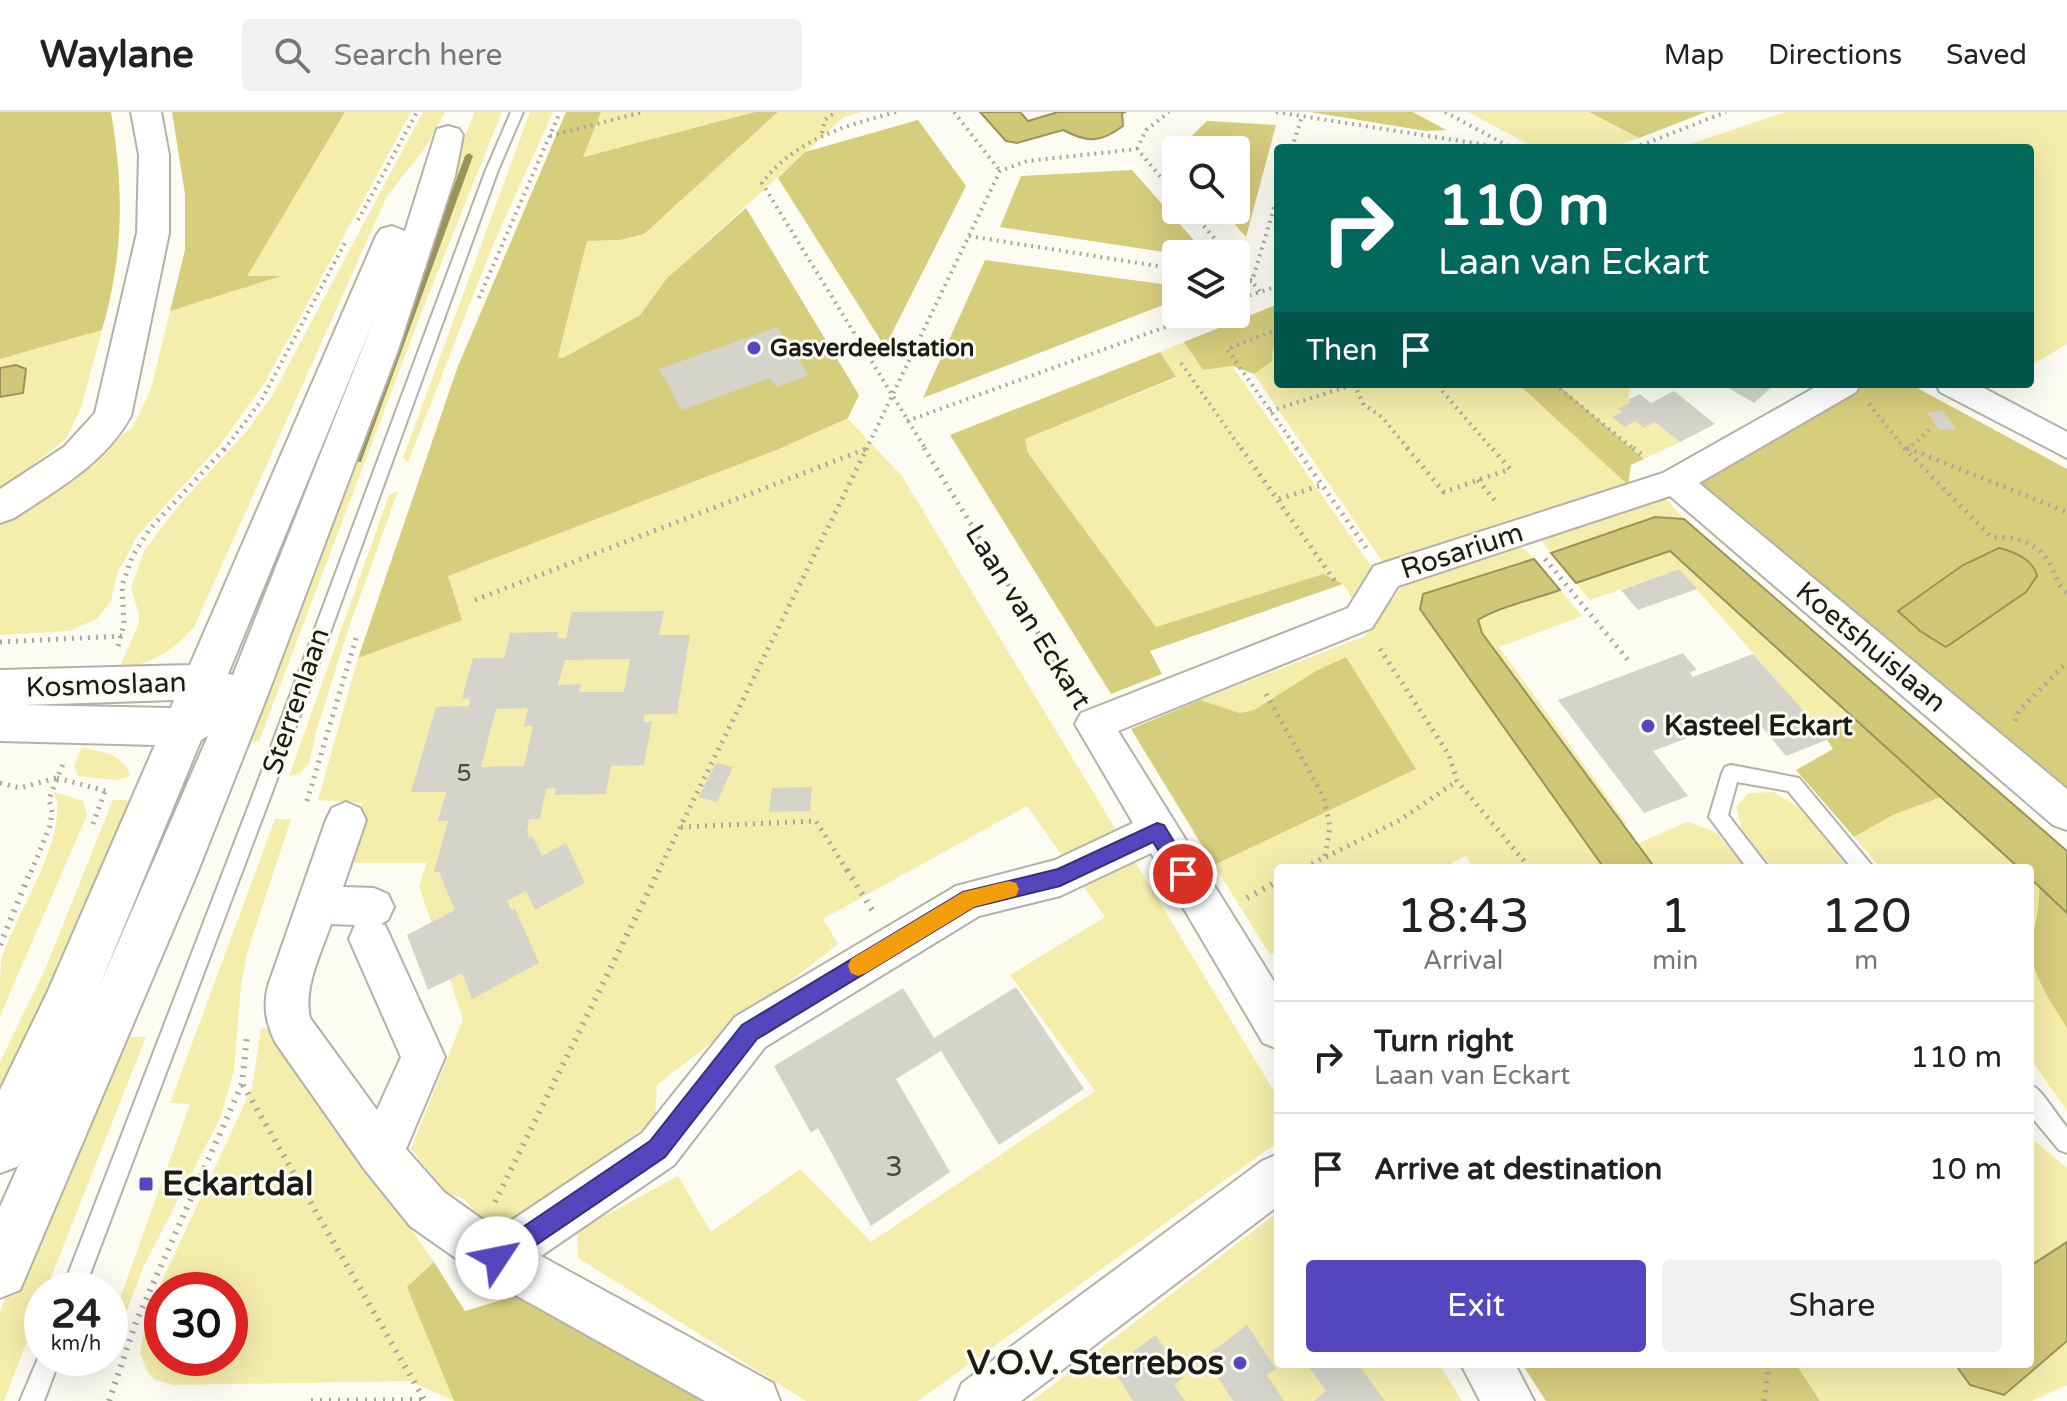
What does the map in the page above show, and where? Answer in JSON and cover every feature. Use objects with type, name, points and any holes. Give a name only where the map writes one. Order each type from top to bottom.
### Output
[{"type":"main road","points":[[0,508],[83,452],[101,435],[113,416],[153,233],[154,155],[146,112]]},
{"type":"main road","name":"Sterrenlaan","points":[[0,1147],[66,1008],[417,178],[454,124]]},
{"type":"main road","name":"Sterrenlaan","points":[[0,1270],[173,876],[245,699],[381,350],[454,124]]},
{"type":"main road","name":"Kosmoslaan","points":[[0,688],[203,682],[245,699]]},
{"type":"main road","name":"Kosmoslaan","points":[[0,723],[185,727],[245,699]]},
{"type":"street","points":[[1958,388],[2067,446]]},
{"type":"street","name":"Rosarium","points":[[1094,724],[1360,618],[1386,576],[1675,482],[1854,389]]},
{"type":"street","name":"Koetshuislaan","points":[[1675,482],[2067,813]]},
{"type":"street","name":"Laan van Eckart","points":[[1094,724],[1274,1021]]},
{"type":"street","points":[[346,820],[289,986],[285,1004],[290,1027],[381,1154],[427,1209],[486,1251],[755,1401]]},
{"type":"street","points":[[486,1251],[658,1149],[750,1032],[970,899],[1060,877],[1157,831]]},
{"type":"street","points":[[318,905],[372,923],[423,1057],[381,1154]]},
{"type":"street","points":[[980,1401],[1274,1180]]},
{"type":"street","points":[[1488,1368],[1509,1401]]},
{"type":"lane","name":"Sterrenlaan","points":[[80,1272],[265,787],[486,185],[517,112]]},
{"type":"lane","points":[[1756,864],[1718,817],[1731,773],[1793,784],[1861,864]]},
{"type":"lane","points":[[2037,1114],[2067,1142]]},
{"type":"lane","points":[[32,1401],[41,1376]]},
{"type":"path","name":"Kosmoslaan","points":[[0,642],[122,636],[122,586],[132,557],[149,530],[227,446],[261,401],[417,112]]},
{"type":"path","points":[[474,309],[560,112]]},
{"type":"path","points":[[549,136],[643,112]]},
{"type":"path","points":[[835,112],[825,120],[822,133],[896,112]]},
{"type":"path","points":[[954,112],[1000,171]]},
{"type":"path","points":[[1137,149],[1146,130],[1169,112]]},
{"type":"path","points":[[1276,112],[1480,144]]},
{"type":"path","points":[[1445,112],[1505,144]]},
{"type":"path","points":[[1644,144],[1726,112]]},
{"type":"path","points":[[1293,144],[1302,116]]},
{"type":"path","name":"Laan van Eckart","points":[[822,133],[774,165],[762,183],[1094,724]]},
{"type":"path","points":[[486,1251],[681,827],[1000,171],[1027,161],[1137,149]]},
{"type":"path","points":[[1137,149],[1162,178]]},
{"type":"path","points":[[1252,281],[1274,208]]},
{"type":"path","points":[[1202,224],[1216,240]]},
{"type":"path","points":[[969,236],[1162,267]]},
{"type":"path","points":[[1250,279],[1260,291]]},
{"type":"path","points":[[1250,295],[1274,287]]},
{"type":"path","points":[[907,421],[1163,328]]},
{"type":"path","points":[[1274,331],[1227,349],[1386,576]]},
{"type":"path","points":[[1270,411],[1342,388]]},
{"type":"path","points":[[1356,388],[1364,405],[1382,417],[1444,492],[1510,469],[1442,388]]},
{"type":"path","points":[[1559,388],[1675,482]]},
{"type":"path","points":[[1854,389],[1905,449],[1991,537],[2009,536],[2035,547],[2050,562],[2057,586],[2067,593]]},
{"type":"path","points":[[1905,449],[1929,430]]},
{"type":"path","points":[[475,600],[867,448]]},
{"type":"path","points":[[1905,449],[2067,512]]},
{"type":"path","points":[[1279,499],[1322,485]]},
{"type":"path","points":[[1543,557],[1628,660]]},
{"type":"path","name":"Sterrenlaan","points":[[312,786],[341,679],[361,621]]},
{"type":"path","points":[[2001,757],[2019,711],[2067,662]]},
{"type":"path","points":[[1249,664],[1324,798],[1330,827],[1325,857]]},
{"type":"path","points":[[0,783],[20,788],[57,778],[105,791]]},
{"type":"path","points":[[0,945],[50,826],[52,812],[49,799],[57,778]]},
{"type":"path","points":[[1312,864],[1400,820],[1457,781]]},
{"type":"path","points":[[681,827],[816,821],[893,944]]},
{"type":"path","points":[[109,1401],[136,1322],[242,1084],[424,1400],[311,1401]]},
{"type":"path","points":[[1764,1401],[1768,1368]]},
{"type":"shaded area","points":[[0,112],[111,112],[120,221],[115,274],[102,330],[0,359]]},
{"type":"shaded area","points":[[172,112],[345,112],[247,276],[281,276],[170,311],[185,250],[185,194]]},
{"type":"shaded area","points":[[345,112],[411,112],[265,382],[220,445],[137,536],[117,574],[111,601],[98,618],[70,631],[0,635],[0,525],[132,428],[151,389],[170,311],[278,277],[246,277]]},
{"type":"shaded area","points":[[423,112],[445,112],[426,147],[387,196],[194,627],[161,655],[119,669],[139,623],[131,588],[144,551],[180,504],[246,432],[272,396]]},
{"type":"shaded area","points":[[475,112],[502,112],[422,311],[259,741],[237,742],[443,188]]},
{"type":"shaded area","points":[[530,112],[553,112],[492,247],[408,462],[403,458]]},
{"type":"shaded area","points":[[566,112],[601,112],[583,157],[755,112],[778,112],[644,234],[620,240],[587,241],[558,357],[563,358],[640,315],[667,278],[746,208],[859,395],[848,418],[779,449],[448,576],[462,620],[358,658],[458,366]]},
{"type":"shaded area","points":[[601,112],[755,112],[582,157]]},
{"type":"shaded area","points":[[778,112],[862,112],[844,117],[667,278],[640,315],[563,358],[558,357],[587,241],[620,240],[644,234]]},
{"type":"shaded area","points":[[980,112],[1020,112],[1028,121],[1058,112],[1126,112],[1122,113],[1123,126],[1100,138],[1087,139],[1063,130],[1017,143],[1006,141]]},
{"type":"shaded area","points":[[1310,112],[1413,112],[1446,130],[1426,131]]},
{"type":"shaded area","points":[[1468,112],[1589,112],[1639,138],[1621,144],[1528,144]]},
{"type":"shaded area","points":[[1589,112],[1706,112],[1639,138]]},
{"type":"shaded area","points":[[1785,112],[2067,112],[2067,344],[2034,364],[2034,144],[1691,144]]},
{"type":"shaded area","points":[[918,120],[966,186],[885,347],[778,178],[805,152]]},
{"type":"shaded area","points":[[1207,121],[1276,125],[1250,222],[1250,136],[1191,136]]},
{"type":"shaded area","points":[[1132,170],[1162,204],[1162,224],[1180,224],[1194,240],[1162,240],[1162,252],[1000,227],[1021,176]]},
{"type":"shaded area","points":[[1234,224],[1249,224],[1246,237]]},
{"type":"shaded area","points":[[985,260],[1162,284],[1162,305],[923,398]]},
{"type":"shaded area","points":[[1274,306],[1272,361],[1254,374],[1232,366],[1203,370],[1184,342],[1219,328],[1250,328],[1250,315]]},
{"type":"shaded area","points":[[102,330],[81,408],[66,439],[0,490],[0,397],[22,393],[16,365],[0,368],[0,359]]},
{"type":"shaded area","points":[[1184,342],[1203,370],[1232,366],[1378,576],[1357,606],[1343,584],[1322,574],[1156,628],[1028,453],[1025,439],[1176,378],[1160,352]]},
{"type":"shaded area","points":[[1273,348],[1274,388],[1522,388],[1628,485],[1386,567],[1254,374],[1271,361]]},
{"type":"shaded area","points":[[1160,352],[1176,377],[1025,439],[1028,453],[1156,627],[1323,574],[1343,584],[1150,651],[1162,674],[1111,694],[950,435]]},
{"type":"shaded area","points":[[16,365],[26,369],[23,393],[0,397],[0,368]]},
{"type":"shaded area","points":[[1522,388],[1562,388],[1644,459],[1631,465],[1628,485]]},
{"type":"shaded area","points":[[1562,388],[1630,388],[1628,400],[1680,442],[1644,459]]},
{"type":"shaded area","points":[[1861,388],[1917,388],[2067,469],[2067,791],[1700,491],[1697,479]]},
{"type":"shaded area","points":[[847,418],[902,476],[1274,1091],[1274,1145],[918,1401],[806,1401],[578,1258],[577,1231],[678,1176],[711,1232],[800,1169],[871,1242],[1095,1091],[1010,975],[1105,917],[1027,806],[823,919],[838,944],[657,1085],[655,1120],[556,1191],[492,1232],[465,1200],[445,1192],[411,1149],[463,1019],[419,886],[427,863],[343,863],[363,803],[318,800],[358,658],[461,620],[448,576],[779,449]]},
{"type":"shaded area","points":[[398,491],[348,630],[309,764],[299,774],[289,776],[389,495]]},
{"type":"shaded area","points":[[1653,498],[1665,498],[1684,519],[1655,517],[1551,553],[1543,543],[1542,535]]},
{"type":"shaded area","points":[[1655,517],[1684,519],[2067,851],[2067,913],[2034,882],[2034,864],[2015,864],[1670,551],[1576,583],[1551,553]]},
{"type":"shaded area","points":[[1514,544],[1534,559],[1423,594],[1420,609],[1601,864],[1471,864],[1466,856],[1449,864],[1274,864],[1274,953],[1270,955],[1214,865],[1241,850],[1359,679],[1346,657],[1254,710],[1240,713],[1200,700],[1365,636],[1403,585]]},
{"type":"shaded area","points":[[1999,548],[2027,561],[2037,576],[2026,592],[1946,647],[1920,631],[1898,611],[1963,565]]},
{"type":"shaded area","points":[[1670,551],[1856,720],[1823,733],[1679,569],[1590,600],[1576,583]]},
{"type":"shaded area","points":[[1534,559],[1560,590],[1506,607],[1478,620],[1482,633],[1652,864],[1601,864],[1420,609],[1423,594]]},
{"type":"shaded area","points":[[1560,590],[1582,616],[1499,647],[1627,824],[1623,825],[1482,633],[1478,620],[1506,607]]},
{"type":"shaded area","points":[[1346,657],[1416,769],[1214,865],[1131,729],[1200,700],[1240,713],[1254,710],[1316,671]]},
{"type":"shaded area","points":[[1856,720],[1941,797],[1893,815],[1854,837],[1796,770],[1833,749],[1823,733]]},
{"type":"shaded area","points":[[82,748],[105,752],[117,758],[131,776],[116,780],[78,776],[74,765]]},
{"type":"shaded area","points":[[54,792],[83,801],[87,815],[0,1016],[1,961],[48,853],[57,810]]},
{"type":"shaded area","points":[[1774,792],[1801,809],[1847,864],[1770,864],[1743,832],[1736,807],[1748,793]]},
{"type":"shaded area","points":[[1941,797],[2015,864],[1878,864],[1854,837],[1893,815]]},
{"type":"shaded area","points":[[113,800],[137,800],[0,1119],[0,1062],[46,967]]},
{"type":"shaded area","points":[[275,819],[291,819],[247,953],[241,985],[234,1070],[221,1116],[143,1268],[128,1308],[128,1276],[190,1104],[170,1103]]},
{"type":"shaded area","points":[[1687,822],[1716,832],[1742,864],[1652,864],[1637,844]]},
{"type":"shaded area","points":[[2034,882],[2039,886],[2040,903],[2034,926]]},
{"type":"shaded area","points":[[2039,886],[2067,913],[2067,1028],[2034,967],[2034,929]]},
{"type":"shaded area","points":[[2034,926],[2042,987],[2067,1028],[2067,1111],[2034,1064]]},
{"type":"shaded area","points":[[270,1026],[434,1262],[408,1288],[454,1401],[410,1381],[174,1385],[151,1376],[248,1376],[248,1272],[166,1272],[252,1088],[261,1029]]},
{"type":"shaded area","points":[[121,1037],[146,1037],[53,1272],[24,1272],[24,1348],[4,1401],[0,1401],[0,1312],[10,1282]]},
{"type":"shaded area","points":[[2034,1140],[2067,1168],[2067,1242],[2034,1263]]},
{"type":"shaded area","points":[[1274,1215],[1274,1368],[1441,1368],[1462,1401],[1032,1401]]},
{"type":"shaded area","points":[[2067,1242],[2067,1341],[2004,1395],[1970,1385],[1958,1368],[2034,1368],[2034,1263]]},
{"type":"shaded area","points":[[434,1262],[465,1311],[539,1289],[722,1401],[454,1401],[407,1287]]},
{"type":"shaded area","points":[[144,1332],[144,1363],[140,1353]]},
{"type":"shaded area","points":[[2067,1341],[2067,1385],[2032,1401],[1820,1401],[1799,1368],[1958,1368],[1970,1385],[2004,1395]]},
{"type":"shaded area","points":[[1525,1368],[1799,1368],[1820,1401],[1546,1401]]},
{"type":"building","name":"Gasverdeelstation","points":[[777,327],[809,375],[776,387],[770,378],[682,410],[659,369]]},
{"type":"building","points":[[1729,388],[1771,388],[1754,403]]},
{"type":"building","points":[[1674,391],[1715,424],[1680,442],[1655,422],[1644,428],[1635,421],[1624,427],[1612,417],[1622,412],[1618,409],[1631,402],[1628,400],[1640,394],[1651,403]]},
{"type":"building","points":[[1943,411],[1956,429],[1939,430],[1927,412]]},
{"type":"building","points":[[1679,569],[1697,589],[1638,610],[1621,590]]},
{"type":"building","points":[[664,611],[659,635],[690,635],[677,714],[645,714],[643,722],[652,722],[644,765],[611,766],[606,794],[554,795],[556,788],[546,789],[540,819],[529,819],[529,838],[533,837],[542,856],[566,843],[585,883],[535,910],[526,891],[507,901],[512,911],[515,909],[539,963],[472,999],[462,973],[428,990],[407,935],[455,910],[439,872],[434,872],[448,821],[438,821],[446,792],[411,792],[436,707],[469,706],[470,698],[462,699],[473,658],[504,658],[510,633],[558,632],[557,638],[566,638],[572,612]],"holes":[[[630,659],[624,692],[579,692],[581,684],[558,685],[565,660]],[[528,708],[524,726],[533,726],[524,766],[481,767],[496,709]]]},
{"type":"building","name":"Kasteel Eckart","points":[[1683,653],[1697,670],[1690,672],[1693,677],[1753,654],[1829,739],[1786,756],[1751,714],[1653,751],[1688,796],[1644,813],[1558,700]]},
{"type":"building","points":[[716,763],[733,767],[717,802],[699,797]]},
{"type":"building","points":[[812,787],[810,811],[769,812],[772,788]]},
{"type":"building","points":[[1016,987],[1084,1089],[999,1145],[941,1051],[896,1079],[950,1172],[871,1226],[818,1128],[811,1133],[774,1066],[903,988],[934,1038]]},
{"type":"building","name":"V.O.V. Sterrebos","points":[[1247,1325],[1276,1369],[1267,1375],[1284,1401],[1233,1401],[1205,1357]]},
{"type":"building","name":"V.O.V. Sterrebos","points":[[1156,1335],[1183,1378],[1174,1385],[1185,1401],[1133,1401],[1112,1367]]},
{"type":"building","name":"V.O.V. Sterrebos","points":[[1310,1368],[1361,1368],[1385,1401],[1314,1401],[1326,1391]]},
{"type":"waterway","points":[[357,459],[469,156]]},
{"type":"slow traffic","points":[[858,966],[970,899],[1009,889]]},
{"type":"place","name":"Gasverdeelstation","points":[[754,348]]},
{"type":"place","name":"Kasteel Eckart","points":[[1648,726]]},
{"type":"place","name":"Eckartdal","points":[[146,1184]]},
{"type":"place","name":"V.O.V. Sterrebos","points":[[1240,1363]]},
{"type":"route","points":[[497,1258],[658,1149],[750,1032],[970,899],[1060,877],[1157,831],[1183,874]]}]
